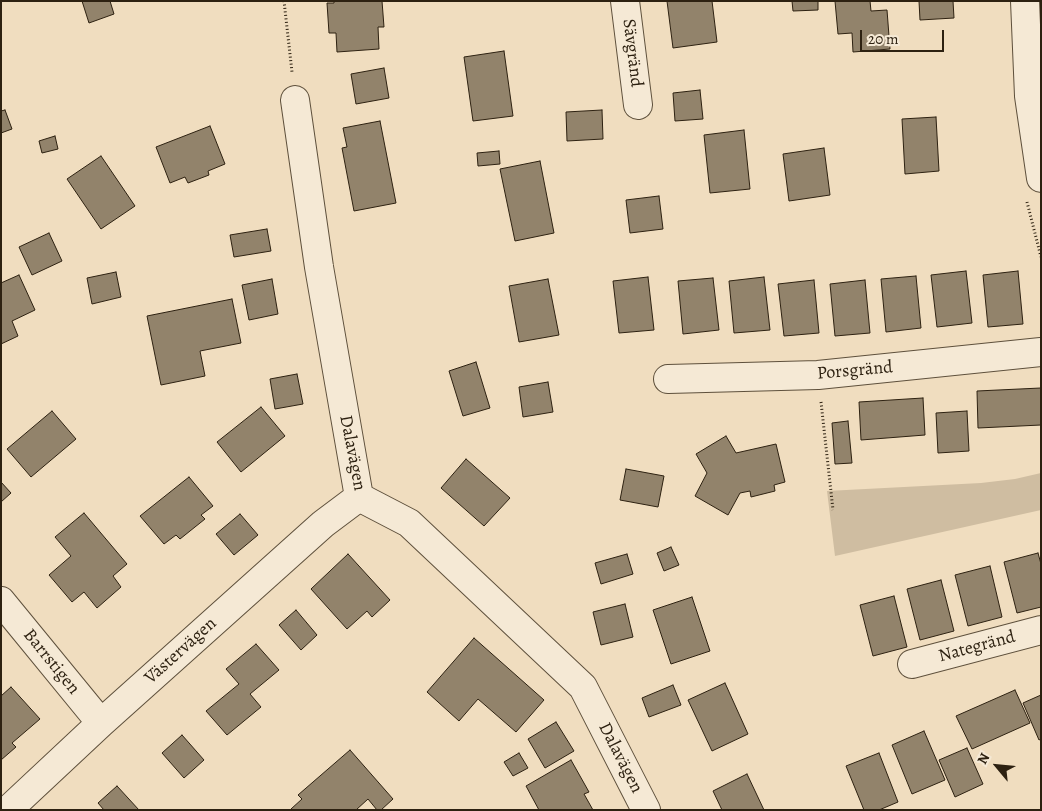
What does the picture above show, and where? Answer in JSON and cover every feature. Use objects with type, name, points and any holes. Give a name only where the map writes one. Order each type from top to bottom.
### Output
[{"type":"street","name":"Sävgränd","points":[[625,1],[638,106]]},
{"type":"street","points":[[1028,7],[1029,96],[1038,136],[1041,178]]},
{"type":"street","name":"Dalavägen","points":[[294,100],[319,267],[359,497],[409,523],[583,687],[646,810]]},
{"type":"street","name":"Porsgränd","points":[[668,378],[818,375],[1041,352]]},
{"type":"street","name":"Västervägen","points":[[8,810],[101,723],[323,524],[359,497]]},
{"type":"street","name":"Barrstigen","points":[[1,601],[101,723]]},
{"type":"street","name":"Nategränd","points":[[912,664],[1041,630]]},
{"type":"path","points":[[284,1],[294,100]]},
{"type":"path","points":[[818,375],[833,510]]},
{"type":"shaded area","points":[[1041,473],[1041,510],[835,556],[827,491],[981,483],[1015,479]]},
{"type":"building","points":[[82,1],[110,1],[114,14],[89,23]]},
{"type":"building","points":[[334,1],[382,1],[384,27],[378,27],[379,49],[337,52],[336,33],[329,33],[327,3],[334,3]]},
{"type":"building","points":[[667,1],[712,1],[717,42],[673,48]]},
{"type":"building","points":[[792,1],[818,1],[818,10],[793,11]]},
{"type":"building","points":[[835,1],[870,1],[871,11],[887,10],[890,49],[853,52],[852,33],[838,34]]},
{"type":"building","points":[[919,1],[953,1],[954,18],[920,20]]},
{"type":"building","points":[[504,51],[513,116],[473,121],[464,57]]},
{"type":"building","points":[[384,68],[389,98],[356,104],[351,74]]},
{"type":"building","points":[[700,90],[703,119],[675,121],[673,93]]},
{"type":"building","points":[[5,110],[12,129],[1,133],[1,111]]},
{"type":"building","points":[[602,110],[603,139],[567,141],[566,112]]},
{"type":"building","points":[[936,117],[939,171],[905,174],[902,119]]},
{"type":"building","points":[[380,121],[396,203],[354,211],[342,148],[347,147],[343,128]]},
{"type":"building","points":[[210,126],[225,164],[208,171],[209,175],[188,183],[185,177],[170,183],[156,147]]},
{"type":"building","points":[[744,130],[750,189],[710,193],[704,135]]},
{"type":"building","points":[[55,136],[58,149],[42,153],[39,141]]},
{"type":"building","points":[[824,148],[830,195],[789,201],[783,154]]},
{"type":"building","points":[[499,151],[500,164],[478,166],[477,153]]},
{"type":"building","points":[[101,156],[135,206],[101,229],[67,179]]},
{"type":"building","points":[[540,161],[554,233],[515,241],[500,169]]},
{"type":"building","points":[[659,196],[663,229],[630,233],[626,200]]},
{"type":"building","points":[[267,229],[271,251],[234,257],[230,235]]},
{"type":"building","points":[[49,233],[62,261],[32,275],[19,247]]},
{"type":"building","points":[[966,271],[972,323],[937,327],[931,275]]},
{"type":"building","points":[[1018,271],[1023,324],[988,327],[983,275]]},
{"type":"building","points":[[116,272],[121,297],[92,304],[87,278]]},
{"type":"building","points":[[19,275],[35,310],[12,321],[18,336],[1,344],[1,283]]},
{"type":"building","points":[[916,276],[921,328],[886,332],[881,279]]},
{"type":"building","points":[[648,277],[654,330],[619,333],[613,281]]},
{"type":"building","points":[[764,277],[770,330],[734,333],[729,281]]},
{"type":"building","points":[[713,278],[719,330],[683,334],[678,281]]},
{"type":"building","points":[[272,279],[278,314],[249,320],[242,285]]},
{"type":"building","points":[[548,279],[559,335],[519,342],[509,286]]},
{"type":"building","points":[[814,280],[819,333],[784,336],[778,284]]},
{"type":"building","points":[[865,280],[870,333],[835,336],[830,284]]},
{"type":"building","points":[[232,299],[241,343],[200,351],[205,376],[161,385],[147,316]]},
{"type":"building","points":[[476,362],[490,408],[463,416],[449,371]]},
{"type":"building","points":[[297,374],[303,404],[275,409],[270,379]]},
{"type":"building","points":[[548,382],[553,412],[523,417],[519,387]]},
{"type":"building","points":[[1041,388],[1041,425],[978,428],[977,391]]},
{"type":"building","points":[[923,398],[925,435],[861,440],[859,402]]},
{"type":"building","points":[[261,407],[285,436],[241,472],[217,442]]},
{"type":"building","points":[[52,411],[76,439],[31,477],[7,449]]},
{"type":"building","points":[[967,411],[969,451],[938,453],[936,413]]},
{"type":"building","points":[[848,421],[852,463],[835,464],[832,423]]},
{"type":"building","points":[[726,436],[736,453],[776,444],[785,482],[774,485],[775,491],[751,497],[750,491],[740,493],[728,515],[695,496],[707,473],[696,454]]},
{"type":"building","points":[[466,459],[510,498],[484,526],[441,488]]},
{"type":"building","points":[[626,469],[664,476],[658,507],[620,500]]},
{"type":"building","points":[[189,477],[213,506],[201,515],[205,519],[180,539],[176,535],[164,544],[140,516]]},
{"type":"building","points":[[1,482],[11,493],[1,502]]},
{"type":"building","points":[[84,513],[127,564],[113,576],[121,587],[97,608],[84,592],[72,602],[49,575],[71,556],[55,537]]},
{"type":"building","points":[[240,514],[258,535],[234,555],[216,534]]},
{"type":"building","points":[[671,547],[679,565],[664,571],[657,553]]},
{"type":"building","points":[[1038,553],[1041,564],[1041,607],[1017,613],[1004,562]]},
{"type":"building","points":[[348,554],[390,600],[372,617],[367,611],[347,629],[311,589]]},
{"type":"building","points":[[627,554],[633,574],[601,584],[595,563]]},
{"type":"building","points":[[990,566],[1002,617],[968,626],[955,575]]},
{"type":"building","points":[[941,580],[954,631],[920,640],[907,589]]},
{"type":"building","points":[[894,596],[907,647],[873,656],[860,605]]},
{"type":"building","points":[[692,597],[710,651],[671,664],[653,610]]},
{"type":"building","points":[[625,604],[633,637],[601,645],[593,612]]},
{"type":"building","points":[[296,610],[317,635],[301,650],[279,625]]},
{"type":"building","points":[[474,638],[544,700],[516,732],[478,699],[459,721],[427,692]]},
{"type":"building","points":[[256,644],[279,670],[250,694],[261,707],[227,735],[206,711],[239,684],[226,669]]},
{"type":"building","points":[[725,683],[748,734],[712,751],[688,700]]},
{"type":"building","points":[[673,685],[681,705],[649,717],[642,698]]},
{"type":"building","points":[[11,687],[40,719],[12,743],[16,747],[1,760],[1,696]]},
{"type":"building","points":[[1015,690],[1030,723],[972,749],[956,716]]},
{"type":"building","points":[[1041,695],[1041,739],[1039,740],[1023,703]]},
{"type":"building","points":[[556,722],[574,751],[545,768],[528,739]]},
{"type":"building","points":[[924,731],[945,780],[912,794],[892,745]]},
{"type":"building","points":[[182,735],[204,760],[184,778],[162,753]]},
{"type":"building","points":[[967,748],[983,784],[955,797],[939,760]]},
{"type":"building","points":[[350,750],[393,799],[381,810],[377,810],[368,799],[356,810],[292,810],[302,799],[298,795]]},
{"type":"building","points":[[519,753],[528,768],[513,776],[504,762]]},
{"type":"building","points":[[879,753],[898,802],[879,810],[864,810],[846,766]]},
{"type":"building","points":[[571,760],[589,792],[584,794],[593,810],[539,810],[526,786]]},
{"type":"building","points":[[747,774],[764,810],[722,810],[713,791]]},
{"type":"building","points":[[117,786],[139,810],[104,810],[98,803]]}]
